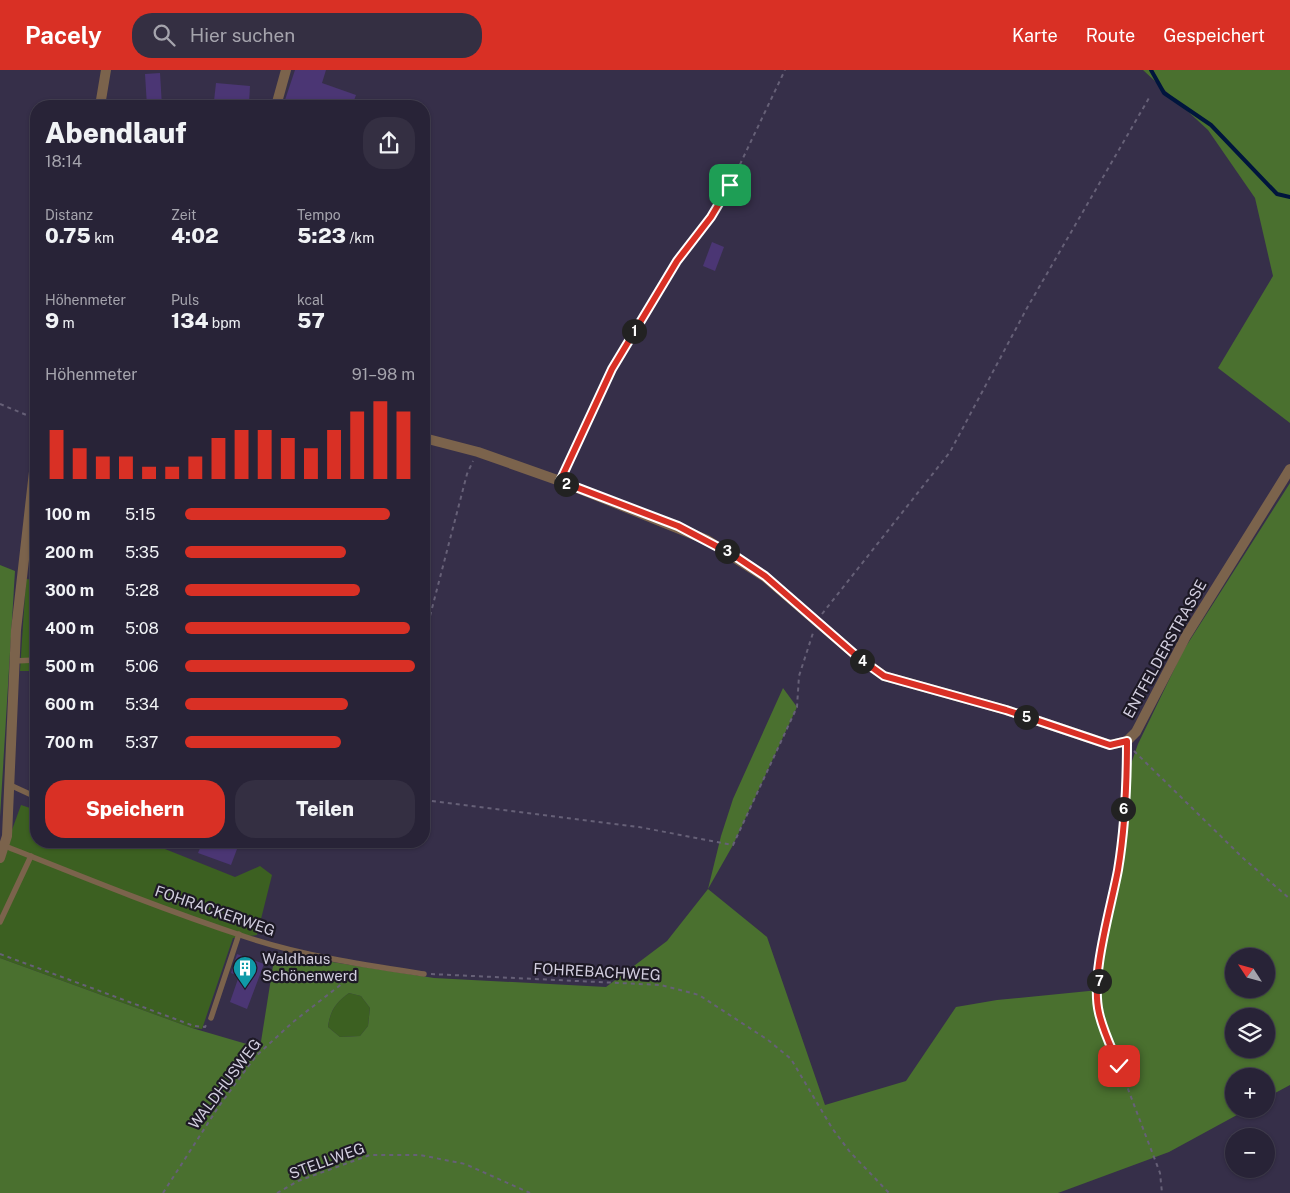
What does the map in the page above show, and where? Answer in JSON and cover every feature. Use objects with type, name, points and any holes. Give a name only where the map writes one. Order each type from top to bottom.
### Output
[{"type":"street","points":[[101,100],[106,70]]},
{"type":"street","points":[[278,100],[286,70]]},
{"type":"street","name":"ENTFELDERSTRASSE","points":[[430,440],[478,452],[560,481],[707,540],[765,576],[859,658],[884,676],[1006,710],[1110,745],[1127,741],[1136,732],[1186,636],[1290,469]]},
{"type":"street","points":[[0,858],[5,846],[10,785],[16,630],[30,507]]},
{"type":"lane","points":[[560,481],[612,369],[677,261],[711,217],[730,185]]},
{"type":"lane","points":[[14,661],[30,660]]},
{"type":"lane","points":[[10,785],[30,794]]},
{"type":"lane","name":"FOHRACKERWEG","points":[[5,846],[239,934],[367,965],[424,974]]},
{"type":"lane","points":[[0,922],[30,856]]},
{"type":"lane","points":[[210,1018],[239,934]]},
{"type":"path","points":[[730,185],[785,70]]},
{"type":"path","points":[[817,621],[950,452],[1027,308],[1149,98]]},
{"type":"path","points":[[0,404],[30,416]]},
{"type":"path","points":[[430,616],[467,474]]},
{"type":"path","points":[[430,801],[639,827],[733,845],[797,707],[798,676],[809,646]]},
{"type":"path","points":[[1127,741],[1142,761],[1243,858],[1290,899]]},
{"type":"path","points":[[1127,741],[1127,766],[1118,868],[1101,950],[1097,997],[1099,1013],[1160,1173],[1162,1193]]},
{"type":"path","points":[[0,954],[194,1026],[205,1027],[210,1018]]},
{"type":"path","name":"WALDHUSWEG","points":[[162,1193],[219,1106],[256,1056],[293,1022],[367,965]]},
{"type":"path","name":"FOHREBACHWEG","points":[[424,974],[661,985],[699,995],[768,1040],[791,1059],[832,1128],[850,1152],[889,1193]]},
{"type":"path","name":"STELLWEG","points":[[277,1193],[298,1181],[370,1155],[420,1155],[465,1164],[530,1193]]},
{"type":"green space","points":[[1143,70],[1290,70],[1290,423],[1218,368],[1273,276],[1255,198],[1208,130]]},
{"type":"green space","points":[[1290,483],[1290,1085],[1275,1093],[1275,1068],[1225,1068],[1225,1118],[1231,1118],[1169,1152],[1058,1193],[0,1193],[0,958],[192,1028],[260,1048],[275,953],[434,978],[606,987],[667,941],[708,889],[767,937],[825,1105],[906,1081],[956,1007],[997,1000],[1099,990],[1131,764],[1138,744],[1183,651]],"holes":[[[349,993],[361,996],[370,1008],[368,1026],[360,1036],[340,1037],[328,1027],[330,1016],[337,1003]]]},
{"type":"green space","points":[[0,565],[15,571],[0,817]]},
{"type":"green space","points":[[26,579],[30,579],[30,671],[20,671]]},
{"type":"green space","points":[[783,688],[797,707],[733,845],[708,889],[721,836],[733,799]]},
{"type":"green space","points":[[21,805],[30,808],[30,848],[162,848],[235,877],[260,866],[272,875],[257,935],[233,938],[202,1029],[192,1028],[0,958],[0,863]]},
{"type":"green space","points":[[349,993],[361,996],[370,1008],[368,1026],[360,1036],[340,1037],[328,1027],[329,1021],[334,1007]]},
{"type":"building","points":[[295,70],[326,70],[322,83],[356,95],[354,100],[285,100]]},
{"type":"building","points":[[160,73],[162,100],[147,100],[145,74]]},
{"type":"building","points":[[216,83],[250,86],[249,100],[214,100]]},
{"type":"building","points":[[712,242],[724,247],[715,271],[703,266]]},
{"type":"building","points":[[200,848],[237,848],[231,865],[198,853]]},
{"type":"building","name":"Waldhaus Schönenwerd","points":[[237,954],[264,964],[247,1009],[230,1002],[239,976],[231,973]]},
{"type":"waterway","points":[[1151,70],[1164,93],[1211,125],[1277,194],[1290,197]]},
{"type":"place","name":"Waldhaus Schönenwerd","points":[[245,989]]},
{"type":"route","points":[[730,185],[711,217],[677,261],[612,369],[560,481],[678,526],[735,556],[765,576],[859,658],[884,676],[1006,710],[1110,745],[1127,741],[1127,766],[1118,868],[1101,950],[1097,997],[1099,1013],[1119,1066]]}]
